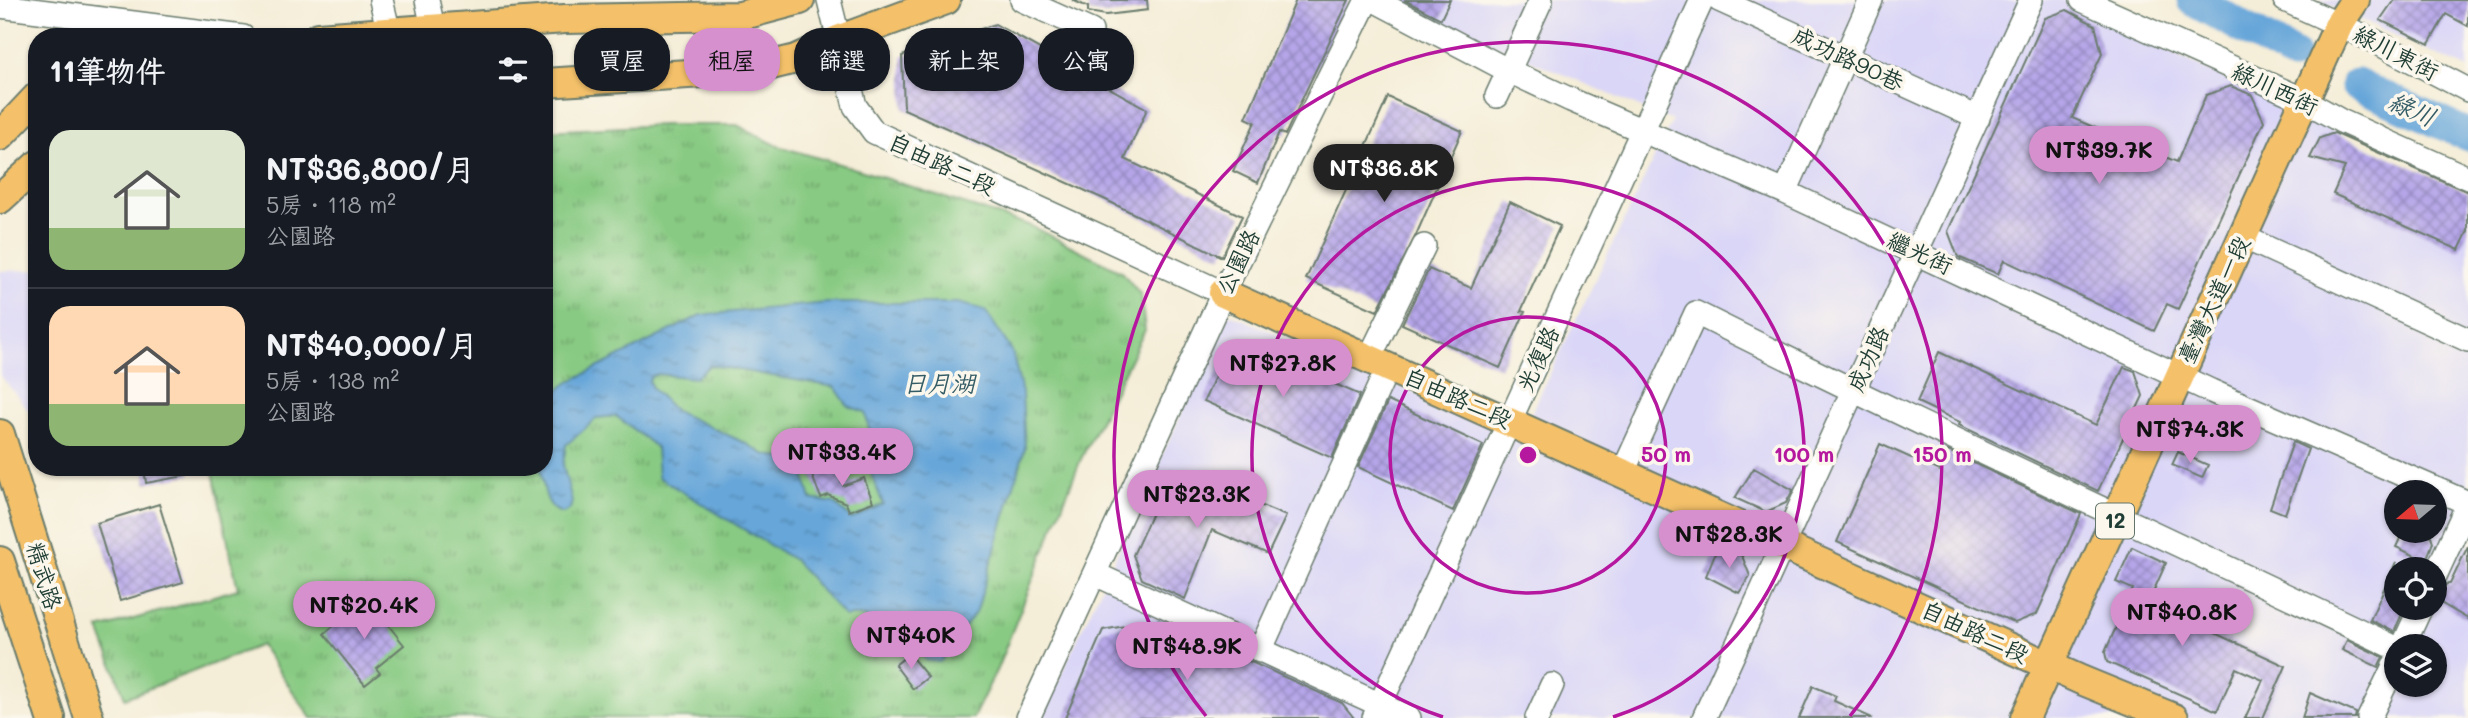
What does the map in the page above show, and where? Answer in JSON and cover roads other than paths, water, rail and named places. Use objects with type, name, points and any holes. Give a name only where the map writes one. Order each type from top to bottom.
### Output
[{"type":"main road","points":[[433,28],[675,8],[740,16],[800,0]]},
{"type":"main road","points":[[870,28],[946,0]]},
{"type":"main road","name":"臺灣大道一段","points":[[2025,718],[2336,31],[2355,0]]},
{"type":"main road","points":[[553,82],[752,70],[794,60]]},
{"type":"main road","points":[[0,135],[28,106]]},
{"type":"main road","points":[[0,199],[28,173]]},
{"type":"main road","name":"自由路二段","points":[[1223,293],[2049,666],[2174,718]]},
{"type":"main road","name":"精武路","points":[[0,434],[89,718]]},
{"type":"main road","name":"精武路","points":[[0,561],[51,718]]},
{"type":"street","points":[[381,0],[388,28]]},
{"type":"street","points":[[427,0],[433,28]]},
{"type":"street","name":"自由路二段","points":[[829,0],[835,28]]},
{"type":"street","points":[[1022,0],[1084,28]]},
{"type":"street","name":"公園路","points":[[1028,718],[1223,293],[1367,0]]},
{"type":"street","name":"繼光街","points":[[1374,0],[1509,71],[1916,251],[2180,375],[2468,503]]},
{"type":"street","points":[[1497,96],[1541,0]]},
{"type":"street","name":"光復路","points":[[1377,711],[1702,0]]},
{"type":"street","name":"成功路90巷","points":[[1719,0],[1978,118]]},
{"type":"street","points":[[1785,192],[1871,0]]},
{"type":"street","name":"成功路","points":[[1704,718],[2031,0]]},
{"type":"street","name":"綠川西街","points":[[2082,0],[2307,95],[2341,121],[2468,178]]},
{"type":"street","name":"綠川東街","points":[[2285,0],[2336,31],[2468,90]]},
{"type":"street","points":[[0,6],[172,28]]},
{"type":"street","name":"自由路二段","points":[[851,91],[855,106],[874,132],[1223,293]]},
{"type":"street","points":[[2243,237],[2468,340]]},
{"type":"street","points":[[1260,651],[1424,246]]},
{"type":"street","points":[[1623,472],[1696,313],[1854,392],[2118,514],[2384,642]]},
{"type":"street","points":[[2444,557],[2468,503]]},
{"type":"street","points":[[1095,574],[1260,651],[1377,711],[1409,718]]},
{"type":"street","points":[[1537,718],[1552,685]]},
{"type":"street","points":[[2370,718],[2384,688]]},
{"type":"water","name":"日月湖","points":[[827,303],[958,303],[985,310],[1012,351],[1022,393],[1025,448],[977,610],[940,662],[926,660],[909,640],[893,651],[870,619],[845,617],[794,560],[658,477],[656,447],[616,416],[597,418],[566,445],[563,465],[572,501],[570,509],[563,513],[557,511],[548,502],[542,476],[553,476],[553,394],[569,382],[701,315]],"holes":[[[710,365],[835,387],[848,406],[865,412],[870,433],[868,452],[872,476],[883,504],[852,519],[834,503],[811,499],[803,471],[808,464],[764,454],[675,411],[652,388],[649,381],[652,376],[658,374],[695,378]]]},
{"type":"waterway","name":"綠川","points":[[2193,0],[2293,55]]},
{"type":"waterway","name":"綠川","points":[[2357,85],[2468,135]]}]
